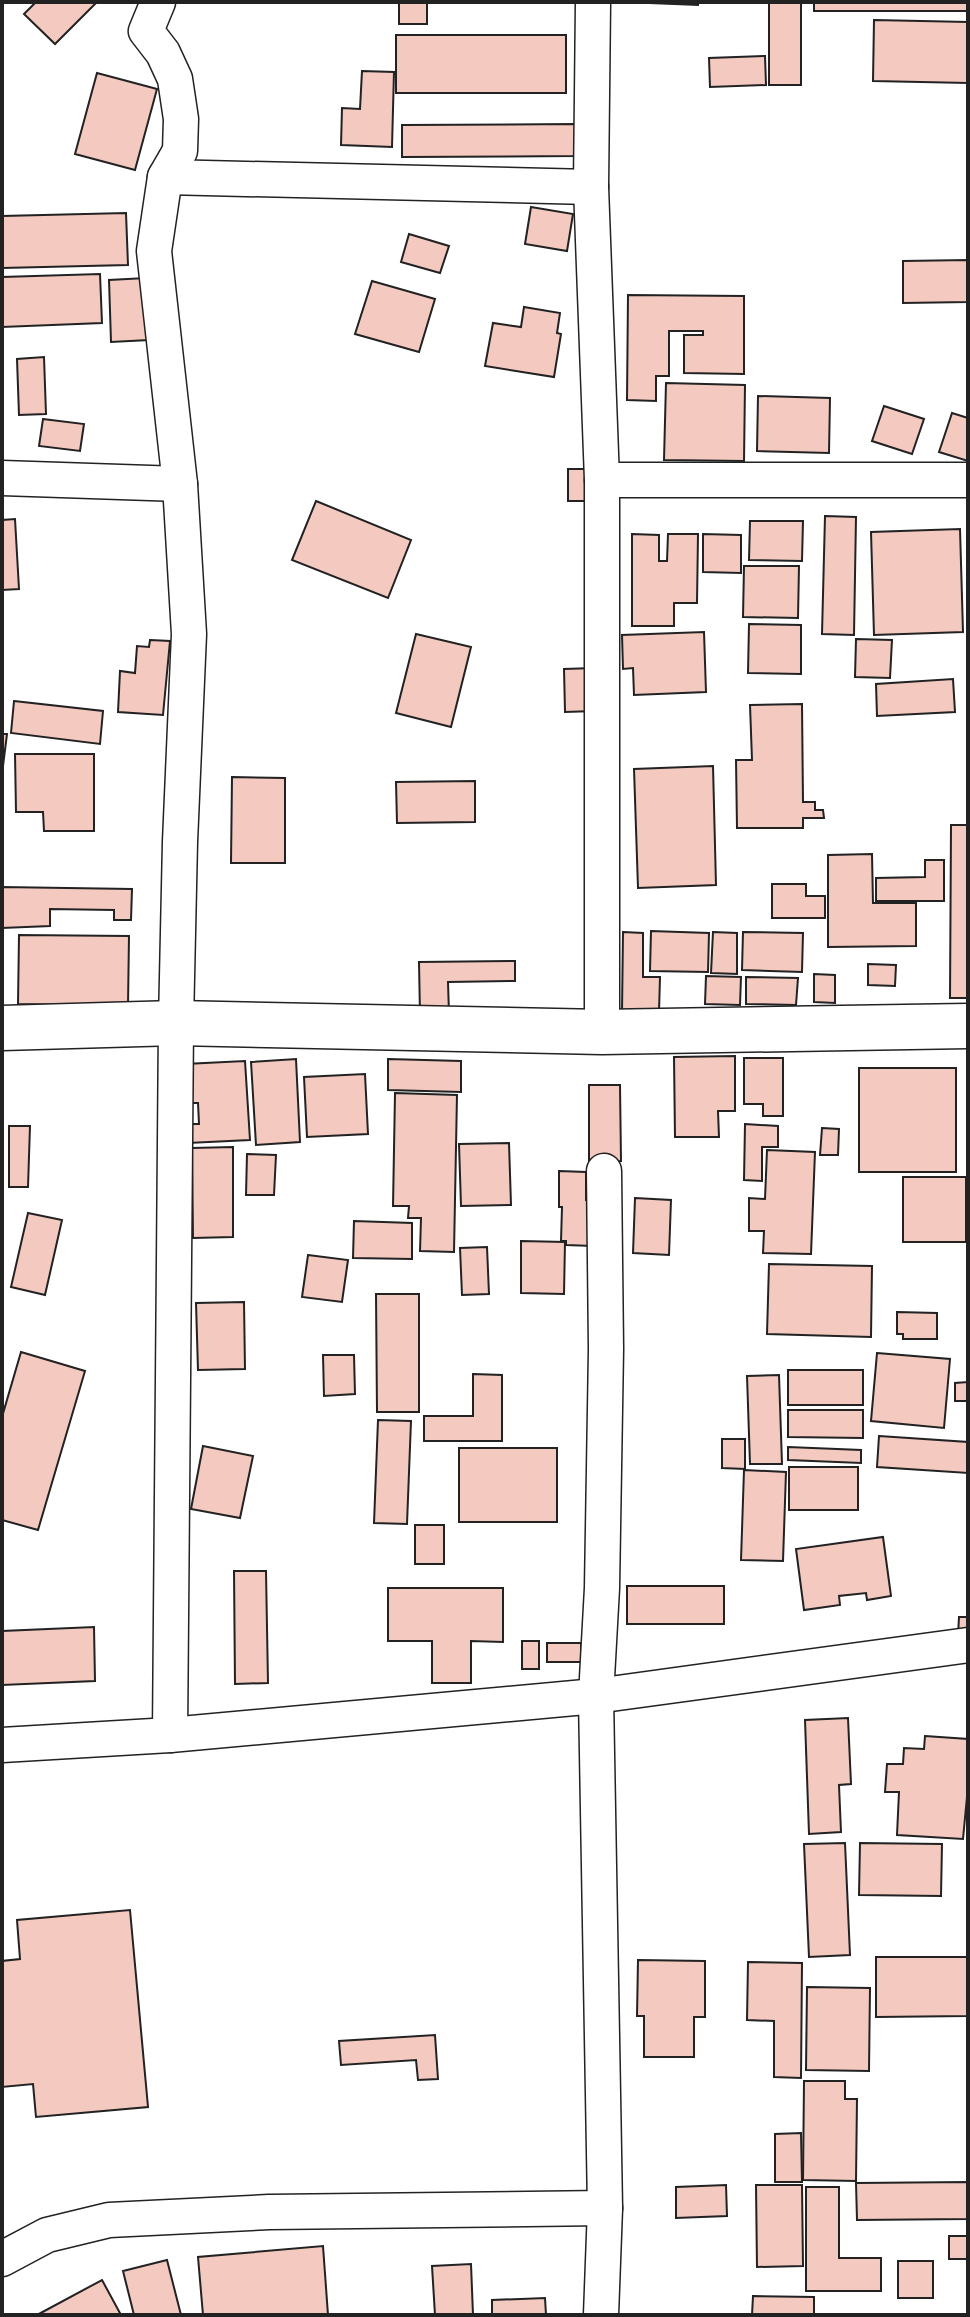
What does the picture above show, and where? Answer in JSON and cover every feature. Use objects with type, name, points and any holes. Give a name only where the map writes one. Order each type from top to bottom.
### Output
[{"type":"street","points":[[158,2],[146,31],[163,53],[175,79],[181,119],[180,151],[165,177],[154,251],[180,484],[189,634],[176,1023],[170,1735]]},
{"type":"street","points":[[593,2],[591,187],[602,480],[602,1032]]},
{"type":"street","points":[[165,177],[591,187]]},
{"type":"street","points":[[2,478],[180,484]]},
{"type":"street","points":[[602,480],[968,480]]},
{"type":"street","points":[[2,1028],[176,1023],[602,1032],[968,1026]]},
{"type":"street","points":[[601,2315],[605,2208],[596,1696],[603,1556],[606,1349],[604,1171]]},
{"type":"street","points":[[2,1745],[170,1735],[596,1696],[968,1645]]},
{"type":"street","points":[[2,2259],[47,2235],[109,2220],[269,2212],[605,2208]]},
{"type":"building","points":[[36,2],[97,2],[55,44],[24,14]]},
{"type":"building","points":[[399,2],[427,2],[427,24],[399,24]]},
{"type":"building","points":[[624,2],[698,2],[698,5]]},
{"type":"building","points":[[769,2],[801,2],[801,85],[769,85]]},
{"type":"building","points":[[814,2],[968,2],[968,11],[814,11]]},
{"type":"building","points":[[874,20],[968,22],[968,83],[873,81]]},
{"type":"building","points":[[396,35],[566,35],[566,93],[396,93]]},
{"type":"building","points":[[765,56],[766,85],[710,87],[709,58]]},
{"type":"building","points":[[362,71],[394,72],[392,147],[341,145],[342,108],[360,109]]},
{"type":"building","points":[[97,73],[157,89],[135,170],[75,154]]},
{"type":"building","points":[[576,124],[576,156],[402,157],[402,125]]},
{"type":"building","points":[[531,207],[573,214],[567,251],[525,244]]},
{"type":"building","points":[[126,213],[128,265],[2,268],[2,216]]},
{"type":"building","points":[[409,234],[449,246],[440,273],[401,262]]},
{"type":"building","points":[[968,260],[968,302],[903,303],[903,261]]},
{"type":"building","points":[[100,274],[102,323],[2,327],[2,277]]},
{"type":"building","points":[[146,278],[149,340],[111,342],[109,280]]},
{"type":"building","points":[[372,281],[435,299],[419,352],[355,334]]},
{"type":"building","points":[[628,295],[744,296],[744,374],[684,373],[684,335],[703,335],[703,331],[669,331],[669,376],[656,376],[656,401],[627,400]]},
{"type":"building","points":[[524,307],[560,313],[557,333],[561,334],[554,377],[485,366],[493,323],[521,327]]},
{"type":"building","points":[[44,357],[46,414],[19,415],[17,359]]},
{"type":"building","points":[[666,383],[745,385],[744,461],[664,460]]},
{"type":"building","points":[[758,396],[830,398],[829,453],[757,451]]},
{"type":"building","points":[[884,406],[924,419],[912,454],[872,441]]},
{"type":"building","points":[[952,413],[968,418],[968,461],[939,452]]},
{"type":"building","points":[[43,419],[84,424],[80,451],[39,446]]},
{"type":"building","points":[[568,469],[589,469],[589,501],[568,501]]},
{"type":"building","points":[[316,501],[411,540],[388,598],[292,560]]},
{"type":"building","points":[[825,516],[856,517],[854,635],[822,634]]},
{"type":"building","points":[[15,519],[19,589],[2,590],[2,520]]},
{"type":"building","points":[[750,521],[803,521],[802,561],[749,560]]},
{"type":"building","points":[[960,529],[963,632],[874,635],[871,532]]},
{"type":"building","points":[[632,534],[659,535],[659,561],[667,561],[668,534],[698,534],[697,603],[674,603],[674,626],[632,626]]},
{"type":"building","points":[[703,534],[741,535],[741,573],[703,572]]},
{"type":"building","points":[[744,566],[799,566],[798,618],[743,617]]},
{"type":"building","points":[[749,624],[801,625],[801,674],[748,673]]},
{"type":"building","points":[[704,632],[706,692],[634,695],[633,668],[623,669],[622,635]]},
{"type":"building","points":[[416,634],[471,647],[451,727],[396,713]]},
{"type":"building","points":[[856,639],[892,640],[890,678],[855,677]]},
{"type":"building","points":[[150,640],[170,641],[163,715],[118,712],[120,671],[135,673],[137,646],[149,647]]},
{"type":"building","points":[[594,668],[595,711],[565,712],[564,669]]},
{"type":"building","points":[[953,679],[955,712],[877,716],[876,684]]},
{"type":"building","points":[[14,701],[103,711],[100,744],[11,733]]},
{"type":"building","points":[[802,704],[803,802],[815,802],[815,810],[823,810],[824,818],[803,818],[803,828],[737,828],[736,760],[752,760],[750,705]]},
{"type":"building","points":[[2,734],[7,734],[2,774]]},
{"type":"building","points":[[15,754],[94,754],[94,831],[44,831],[43,812],[16,812]]},
{"type":"building","points":[[713,766],[716,885],[638,888],[634,769]]},
{"type":"building","points":[[232,777],[285,778],[285,863],[231,863]]},
{"type":"building","points":[[475,781],[475,822],[397,823],[396,782]]},
{"type":"building","points":[[951,825],[968,825],[968,998],[950,998]]},
{"type":"building","points":[[872,854],[873,903],[916,903],[916,946],[828,947],[828,855]]},
{"type":"building","points":[[925,860],[944,860],[944,901],[876,901],[876,878],[925,877]]},
{"type":"building","points":[[772,884],[806,884],[806,896],[825,896],[825,918],[772,918]]},
{"type":"building","points":[[2,887],[132,889],[131,920],[114,920],[114,910],[50,909],[50,926],[2,928]]},
{"type":"building","points":[[651,931],[709,933],[708,972],[650,971]]},
{"type":"building","points":[[623,932],[643,933],[643,977],[660,977],[659,1012],[622,1012]]},
{"type":"building","points":[[713,932],[737,933],[737,974],[711,973]]},
{"type":"building","points":[[743,932],[803,933],[802,972],[742,970]]},
{"type":"building","points":[[19,935],[129,936],[128,1006],[18,1004]]},
{"type":"building","points":[[515,961],[515,981],[448,982],[449,1014],[420,1015],[419,962]]},
{"type":"building","points":[[868,964],[896,965],[895,986],[868,985]]},
{"type":"building","points":[[814,974],[835,975],[835,1003],[814,1002]]},
{"type":"building","points":[[706,976],[741,977],[740,1005],[705,1004]]},
{"type":"building","points":[[746,977],[798,978],[796,1005],[746,1004]]},
{"type":"building","points":[[735,1056],[735,1111],[718,1111],[719,1137],[675,1137],[674,1057]]},
{"type":"building","points":[[744,1058],[783,1058],[783,1116],[763,1116],[763,1104],[744,1104]]},
{"type":"building","points":[[296,1059],[300,1142],[256,1145],[251,1062]]},
{"type":"building","points":[[388,1059],[461,1061],[461,1092],[388,1090]]},
{"type":"building","points":[[245,1061],[250,1140],[188,1143],[186,1124],[199,1124],[198,1103],[187,1103],[185,1064]]},
{"type":"building","points":[[859,1068],[956,1068],[956,1172],[859,1172]]},
{"type":"building","points":[[365,1074],[368,1134],[307,1137],[304,1077]]},
{"type":"building","points":[[589,1085],[620,1085],[621,1161],[589,1162]]},
{"type":"building","points":[[395,1093],[457,1095],[454,1252],[420,1251],[421,1218],[408,1218],[409,1206],[393,1206]]},
{"type":"building","points":[[745,1124],[778,1126],[778,1147],[762,1147],[762,1181],[744,1180]]},
{"type":"building","points":[[9,1126],[30,1126],[28,1187],[9,1187]]},
{"type":"building","points":[[822,1128],[839,1129],[838,1155],[820,1155]]},
{"type":"building","points":[[509,1143],[511,1205],[461,1206],[459,1144]]},
{"type":"building","points":[[233,1147],[233,1237],[193,1238],[192,1148]]},
{"type":"building","points":[[767,1150],[815,1152],[811,1254],[763,1253],[764,1231],[749,1231],[749,1198],[765,1199]]},
{"type":"building","points":[[247,1154],[276,1155],[274,1195],[246,1195]]},
{"type":"building","points":[[559,1171],[586,1172],[586,1200],[594,1200],[593,1246],[566,1245],[566,1241],[561,1241]]},
{"type":"building","points":[[903,1177],[966,1177],[966,1242],[903,1242]]},
{"type":"building","points":[[635,1198],[671,1200],[669,1255],[633,1253]]},
{"type":"building","points":[[28,1213],[62,1220],[45,1295],[11,1287]]},
{"type":"building","points":[[354,1221],[412,1223],[412,1259],[353,1258]]},
{"type":"building","points":[[521,1241],[565,1242],[564,1294],[521,1293]]},
{"type":"building","points":[[487,1247],[489,1294],[462,1295],[460,1248]]},
{"type":"building","points":[[308,1255],[348,1260],[342,1302],[302,1297]]},
{"type":"building","points":[[769,1264],[872,1266],[871,1337],[767,1334]]},
{"type":"building","points":[[376,1294],[419,1294],[419,1412],[377,1412]]},
{"type":"building","points":[[244,1302],[245,1369],[198,1370],[196,1303]]},
{"type":"building","points":[[897,1312],[937,1313],[937,1339],[903,1339],[903,1334],[897,1334]]},
{"type":"building","points":[[21,1352],[85,1371],[38,1530],[2,1520],[2,1417]]},
{"type":"building","points":[[877,1353],[950,1359],[944,1428],[871,1421]]},
{"type":"building","points":[[323,1355],[354,1355],[355,1394],[324,1396]]},
{"type":"building","points":[[788,1370],[863,1370],[863,1405],[788,1405]]},
{"type":"building","points":[[473,1374],[502,1375],[502,1441],[424,1441],[424,1416],[473,1416]]},
{"type":"building","points":[[779,1375],[782,1464],[750,1464],[747,1376]]},
{"type":"building","points":[[968,1382],[968,1401],[955,1401],[955,1383]]},
{"type":"building","points":[[788,1410],[863,1410],[863,1438],[788,1437]]},
{"type":"building","points":[[378,1420],[411,1421],[407,1524],[374,1523]]},
{"type":"building","points":[[879,1436],[968,1442],[968,1473],[877,1467]]},
{"type":"building","points":[[722,1439],[745,1439],[745,1469],[722,1468]]},
{"type":"building","points":[[203,1446],[253,1456],[240,1518],[191,1509]]},
{"type":"building","points":[[788,1447],[861,1450],[861,1463],[788,1460]]},
{"type":"building","points":[[459,1448],[557,1448],[557,1522],[459,1522]]},
{"type":"building","points":[[789,1467],[858,1467],[858,1510],[789,1510]]},
{"type":"building","points":[[744,1470],[786,1472],[783,1561],[741,1560]]},
{"type":"building","points":[[415,1525],[444,1525],[444,1564],[415,1564]]},
{"type":"building","points":[[883,1537],[891,1596],[867,1600],[866,1593],[839,1596],[840,1605],[804,1610],[796,1549]]},
{"type":"building","points":[[234,1571],[266,1571],[268,1683],[235,1684]]},
{"type":"building","points":[[627,1586],[724,1586],[724,1624],[627,1624]]},
{"type":"building","points":[[388,1588],[503,1588],[503,1642],[471,1641],[471,1683],[432,1683],[432,1641],[388,1641]]},
{"type":"building","points":[[959,1617],[968,1617],[968,1636],[958,1636]]},
{"type":"building","points":[[94,1627],[95,1681],[2,1685],[2,1631]]},
{"type":"building","points":[[522,1641],[539,1641],[539,1669],[522,1669]]},
{"type":"building","points":[[547,1643],[581,1643],[581,1662],[547,1662]]},
{"type":"building","points":[[848,1718],[851,1784],[839,1785],[841,1832],[809,1834],[805,1720]]},
{"type":"building","points":[[925,1736],[968,1739],[963,1839],[897,1835],[899,1792],[885,1792],[887,1764],[903,1764],[904,1748],[924,1749]]},
{"type":"building","points":[[845,1843],[850,1955],[809,1957],[804,1844]]},
{"type":"building","points":[[860,1843],[942,1844],[941,1896],[859,1895]]},
{"type":"building","points":[[130,1910],[148,2107],[36,2117],[33,2084],[2,2087],[2,1961],[20,1959],[17,1920]]},
{"type":"building","points":[[876,1957],[968,1957],[968,2016],[876,2017]]},
{"type":"building","points":[[638,1960],[705,1961],[705,2017],[694,2017],[694,2057],[644,2057],[644,2016],[637,2016]]},
{"type":"building","points":[[748,1962],[802,1963],[801,2078],[774,2077],[774,2021],[747,2020]]},
{"type":"building","points":[[807,1987],[870,1988],[869,2071],[806,2070]]},
{"type":"building","points":[[435,2035],[438,2079],[418,2080],[416,2060],[341,2065],[339,2041]]},
{"type":"building","points":[[804,2081],[845,2081],[845,2099],[857,2099],[856,2181],[803,2180]]},
{"type":"building","points":[[801,2133],[802,2182],[775,2182],[775,2134]]},
{"type":"building","points":[[968,2182],[968,2219],[857,2220],[856,2183]]},
{"type":"building","points":[[726,2185],[727,2216],[676,2218],[676,2187]]},
{"type":"building","points":[[756,2185],[802,2185],[803,2266],[757,2267]]},
{"type":"building","points":[[806,2187],[839,2187],[839,2258],[881,2258],[881,2291],[806,2291]]},
{"type":"building","points":[[949,2236],[968,2236],[968,2259],[949,2259]]},
{"type":"building","points":[[323,2246],[328,2315],[203,2315],[198,2257]]},
{"type":"building","points":[[167,2260],[181,2315],[134,2315],[123,2271]]},
{"type":"building","points":[[898,2261],[933,2261],[933,2298],[898,2298]]},
{"type":"building","points":[[471,2264],[473,2315],[435,2315],[432,2266]]},
{"type":"building","points":[[102,2280],[121,2315],[37,2315]]},
{"type":"building","points":[[753,2296],[814,2297],[814,2315],[752,2315]]},
{"type":"building","points":[[545,2298],[546,2315],[492,2315],[492,2300]]}]
